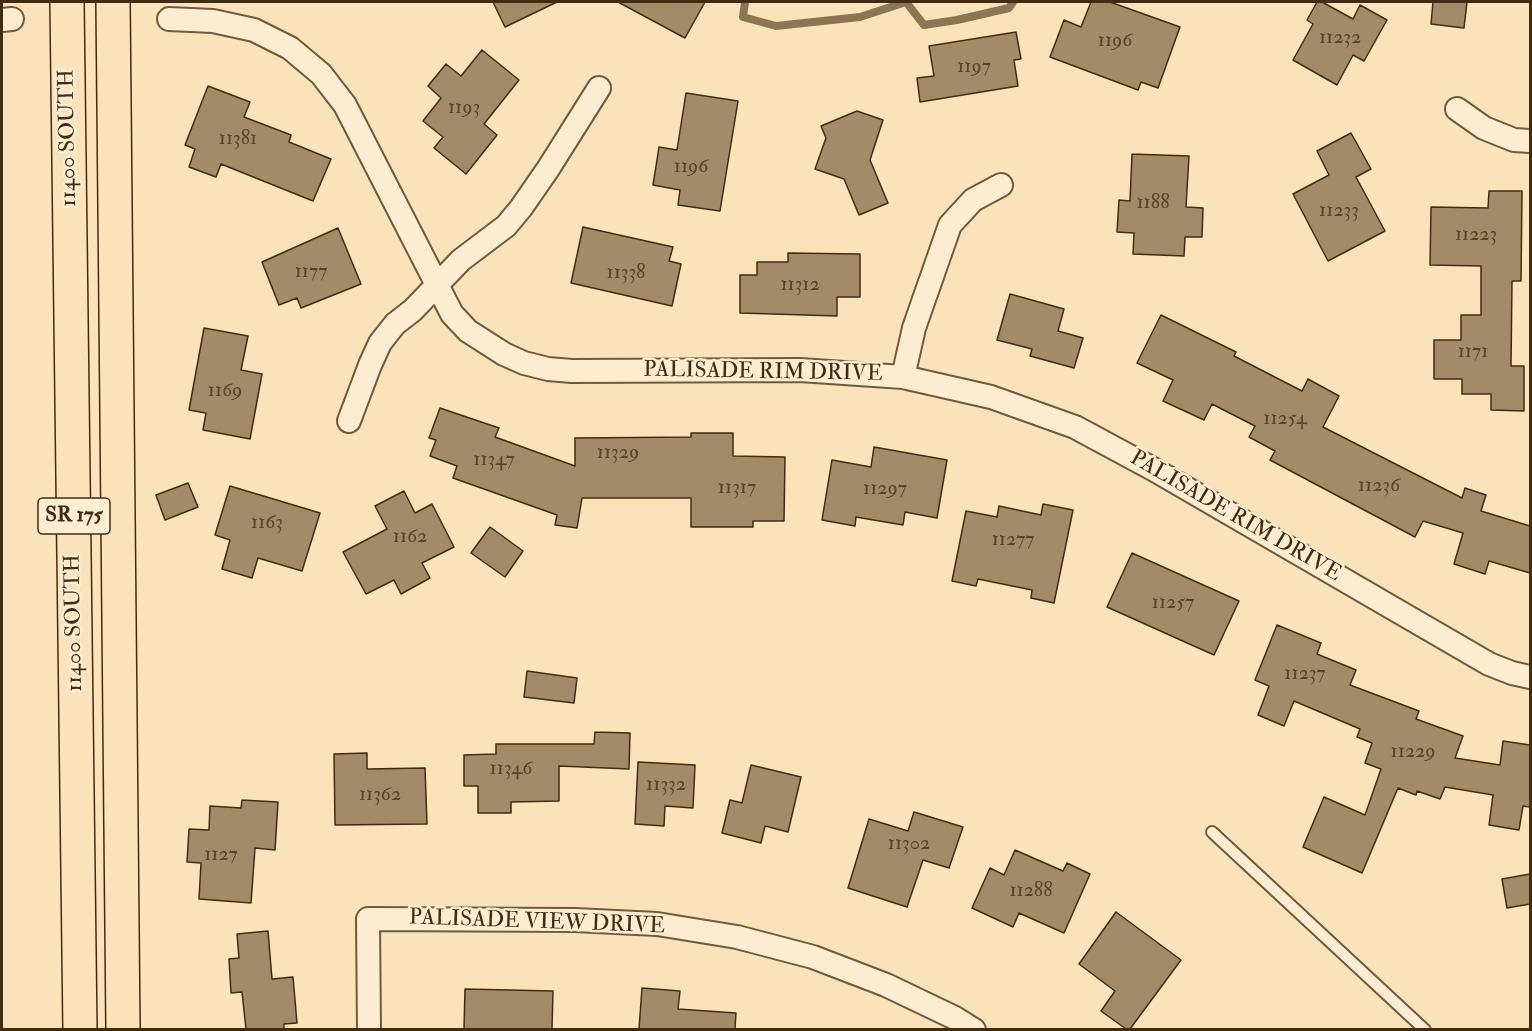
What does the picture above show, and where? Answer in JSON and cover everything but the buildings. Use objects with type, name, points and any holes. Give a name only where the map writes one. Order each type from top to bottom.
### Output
[{"type":"main road","name":"11400 SOUTH","points":[[67,2],[80,1029]]},
{"type":"main road","name":"11400 SOUTH","points":[[113,2],[123,1029]]},
{"type":"street","name":"PALISADE RIM DRIVE","points":[[169,19],[213,21],[254,30],[290,48],[321,74],[345,105],[452,314],[477,337],[504,354],[524,363],[548,369],[572,371],[800,370],[903,377],[991,397],[1075,427],[1153,469],[1489,664],[1530,677]]},
{"type":"street","points":[[349,421],[369,365],[380,343],[395,324],[413,310],[461,260],[506,226],[548,169],[599,88]]},
{"type":"street","points":[[1457,109],[1484,128],[1514,140],[1530,141]]},
{"type":"street","points":[[903,377],[914,328],[950,225],[973,200],[1001,185]]},
{"type":"street","name":"PALISADE VIEW DRIVE","points":[[369,1029],[368,920],[576,920],[657,924],[737,937],[813,957],[875,981],[974,1029]]},
{"type":"lane","points":[[1212,832],[1425,1029]]},
{"type":"waterway","points":[[745,2],[743,17],[776,26],[860,17],[906,2],[924,25],[1009,8],[1013,2]]}]
